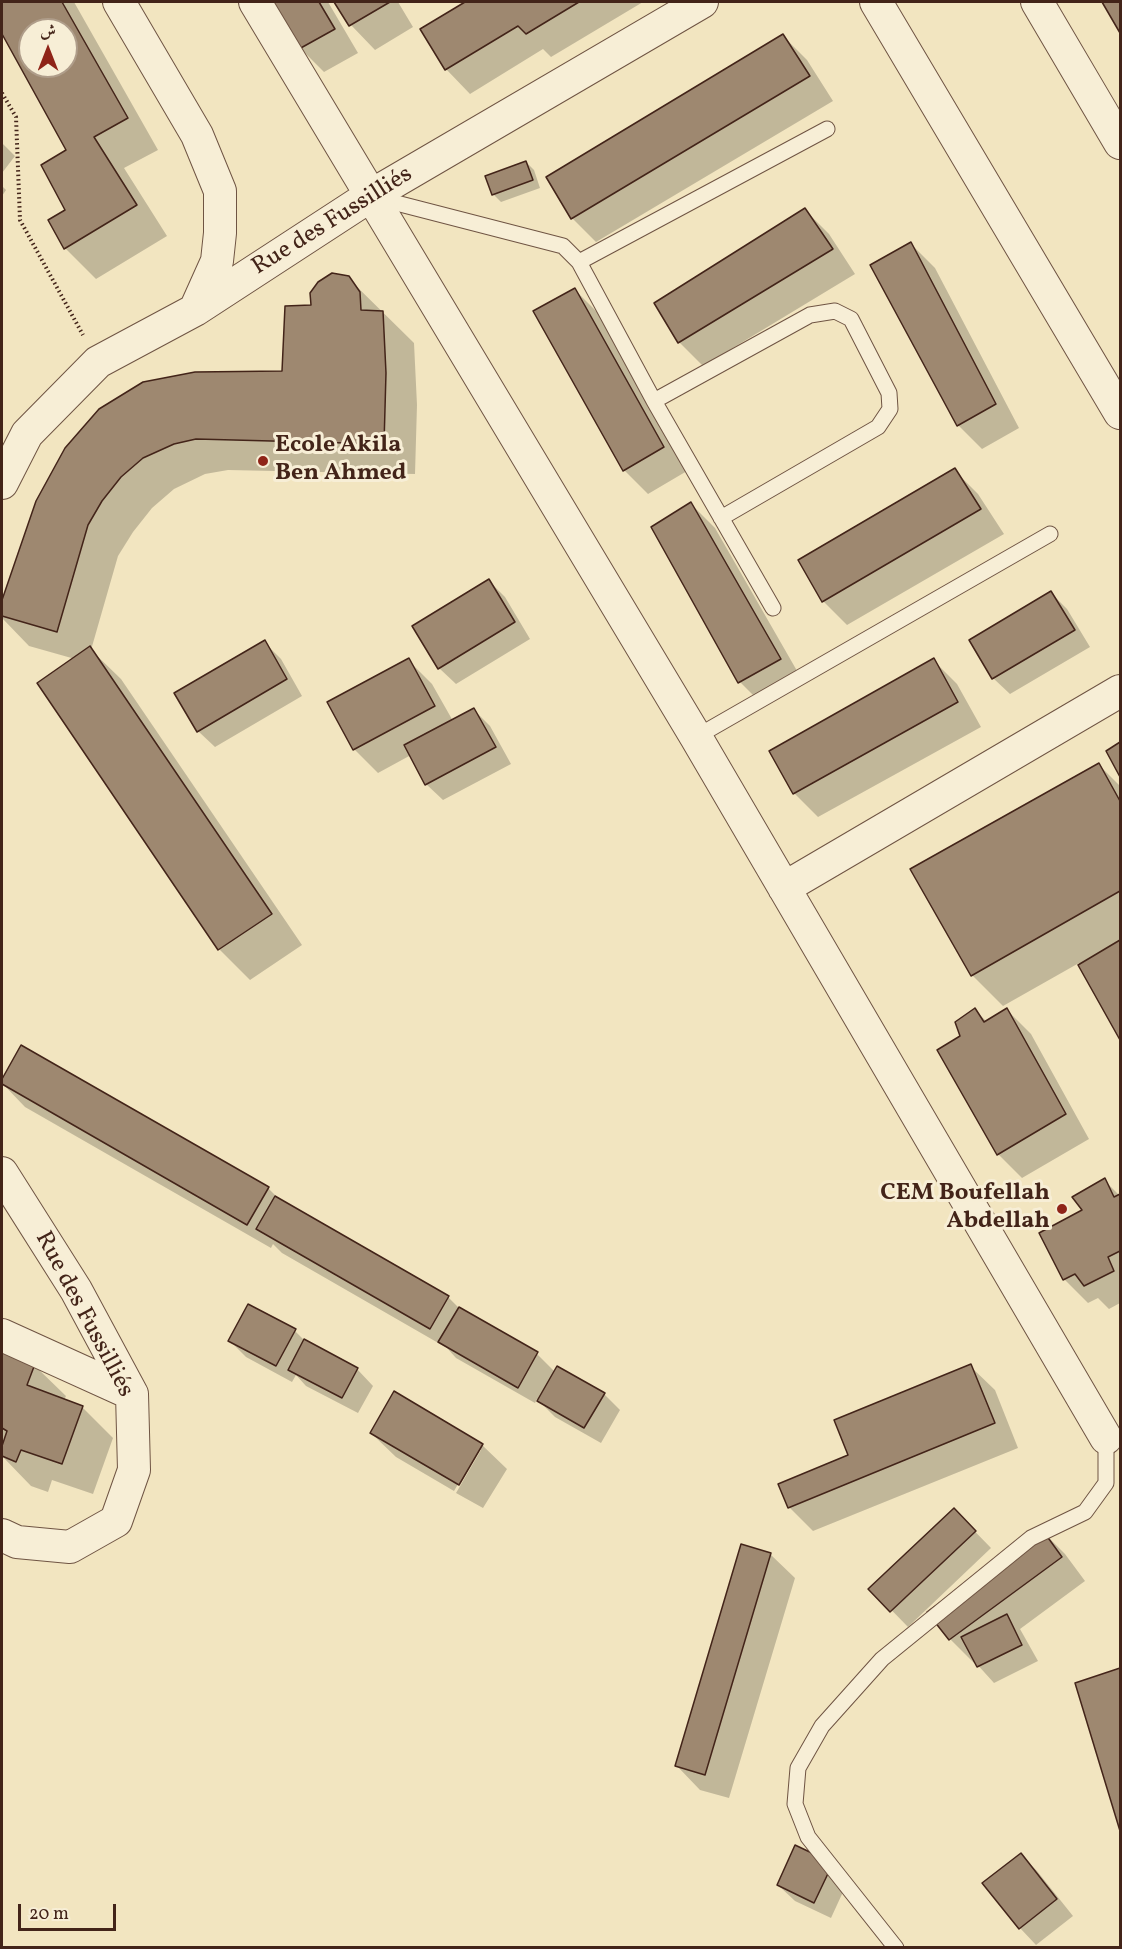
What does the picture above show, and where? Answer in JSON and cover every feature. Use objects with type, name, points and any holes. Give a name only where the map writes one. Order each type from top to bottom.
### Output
[{"type":"street","points":[[119,2],[197,135],[220,191],[217,261],[195,310]]},
{"type":"street","points":[[255,2],[696,737],[1106,1438]]},
{"type":"street","name":"Rue des Fussilliés","points":[[2,483],[27,434],[98,362],[195,310],[370,196],[702,2]]},
{"type":"street","points":[[876,2],[1120,413]]},
{"type":"street","points":[[1037,2],[1120,143]]},
{"type":"street","points":[[784,888],[1120,691]]},
{"type":"street","name":"Rue des Fussilliés","points":[[2,1173],[76,1290],[132,1394],[134,1470],[116,1521],[70,1547],[17,1542],[2,1535]]},
{"type":"street","points":[[2,1335],[132,1394]]},
{"type":"lane","points":[[579,262],[827,129]]},
{"type":"lane","points":[[370,196],[562,246],[579,262],[654,401],[774,608]]},
{"type":"lane","points":[[654,401],[810,315],[835,311],[851,319],[890,393],[890,410],[878,427],[721,518]]},
{"type":"lane","points":[[696,737],[1050,534]]},
{"type":"lane","points":[[896,1947],[808,1837],[795,1804],[798,1768],[822,1726],[882,1659],[1031,1538],[1085,1512],[1106,1483],[1106,1438]]},
{"type":"path","points":[[2,93],[16,117],[20,220],[98,362]]},
{"type":"building","points":[[2,2],[62,2],[71,18],[18,18],[18,63],[2,34]]},
{"type":"building","points":[[271,2],[319,2],[335,29],[299,49]]},
{"type":"building","points":[[334,2],[390,2],[349,26]]},
{"type":"building","points":[[465,2],[579,2],[526,34],[518,26],[445,70],[420,29]]},
{"type":"building","points":[[1102,2],[1120,2],[1120,33]]},
{"type":"building","points":[[78,30],[128,118],[94,137],[137,205],[64,249],[48,220],[65,210],[41,165],[66,150],[26,78],[78,78]]},
{"type":"building","points":[[783,34],[810,76],[571,219],[546,177]]},
{"type":"building","points":[[526,161],[533,180],[492,195],[485,176]]},
{"type":"building","points":[[805,208],[833,249],[678,343],[654,303]]},
{"type":"building","points":[[911,242],[996,404],[957,426],[870,265]]},
{"type":"building","points":[[332,273],[349,276],[360,292],[361,310],[383,311],[386,373],[384,444],[196,439],[174,444],[143,458],[121,477],[102,501],[88,525],[57,632],[2,616],[2,600],[36,501],[65,448],[99,409],[143,382],[195,372],[282,371],[285,306],[311,305],[310,293],[318,282]]},
{"type":"building","points":[[575,288],[664,447],[623,471],[533,311]]},
{"type":"building","points":[[955,468],[981,509],[822,602],[798,560]]},
{"type":"building","points":[[691,502],[781,659],[738,683],[651,527]]},
{"type":"building","points":[[489,579],[515,622],[438,669],[412,626]]},
{"type":"building","points":[[1051,591],[1075,630],[992,679],[969,640]]},
{"type":"building","points":[[265,640],[287,679],[197,732],[174,693]]},
{"type":"building","points":[[90,646],[272,914],[218,950],[37,683]]},
{"type":"building","points":[[409,658],[435,706],[353,750],[327,702]]},
{"type":"building","points":[[934,658],[958,702],[793,794],[769,751]]},
{"type":"building","points":[[474,708],[496,747],[425,785],[404,745]]},
{"type":"building","points":[[1120,742],[1120,777],[1106,751]]},
{"type":"building","points":[[1099,763],[1120,801],[1120,891],[971,976],[910,869]]},
{"type":"building","points":[[1120,940],[1120,1040],[1078,965]]},
{"type":"building","points":[[975,1008],[984,1022],[1007,1008],[1066,1114],[997,1155],[937,1050],[960,1036],[955,1022]]},
{"type":"building","points":[[21,1045],[269,1187],[247,1225],[2,1084],[2,1079]]},
{"type":"building","points":[[1105,1178],[1114,1197],[1120,1194],[1120,1251],[1108,1257],[1114,1271],[1084,1286],[1075,1274],[1063,1280],[1039,1233],[1082,1210],[1072,1197]]},
{"type":"building","points":[[275,1196],[449,1296],[430,1329],[256,1229]]},
{"type":"building","points":[[248,1304],[296,1329],[276,1366],[228,1341]]},
{"type":"building","points":[[459,1307],[538,1352],[518,1388],[438,1342]]},
{"type":"building","points":[[304,1339],[358,1368],[342,1398],[288,1370]]},
{"type":"building","points":[[2,1351],[35,1364],[27,1385],[83,1406],[62,1464],[21,1450],[16,1462],[2,1456],[2,1446],[7,1431],[2,1428]]},
{"type":"building","points":[[971,1364],[995,1423],[788,1508],[778,1484],[848,1455],[834,1420]]},
{"type":"building","points":[[557,1366],[605,1393],[584,1428],[537,1401]]},
{"type":"building","points":[[394,1391],[483,1444],[459,1485],[370,1433]]},
{"type":"building","points":[[954,1508],[976,1531],[890,1612],[868,1589]]},
{"type":"building","points":[[1041,1528],[1062,1557],[949,1640],[927,1612]]},
{"type":"building","points":[[741,1544],[771,1553],[705,1775],[675,1766]]},
{"type":"building","points":[[1007,1614],[1022,1645],[977,1667],[961,1637]]},
{"type":"building","points":[[1120,1668],[1120,1831],[1075,1683]]},
{"type":"building","points":[[795,1845],[833,1863],[814,1903],[777,1885]]},
{"type":"building","points":[[1021,1853],[1057,1899],[1019,1929],[982,1883]]},
{"type":"place","name":"Ecole Akila Ben Ahmed","points":[[263,461]]},
{"type":"place","name":"CEM Boufellah Abdellah","points":[[1062,1209]]}]
